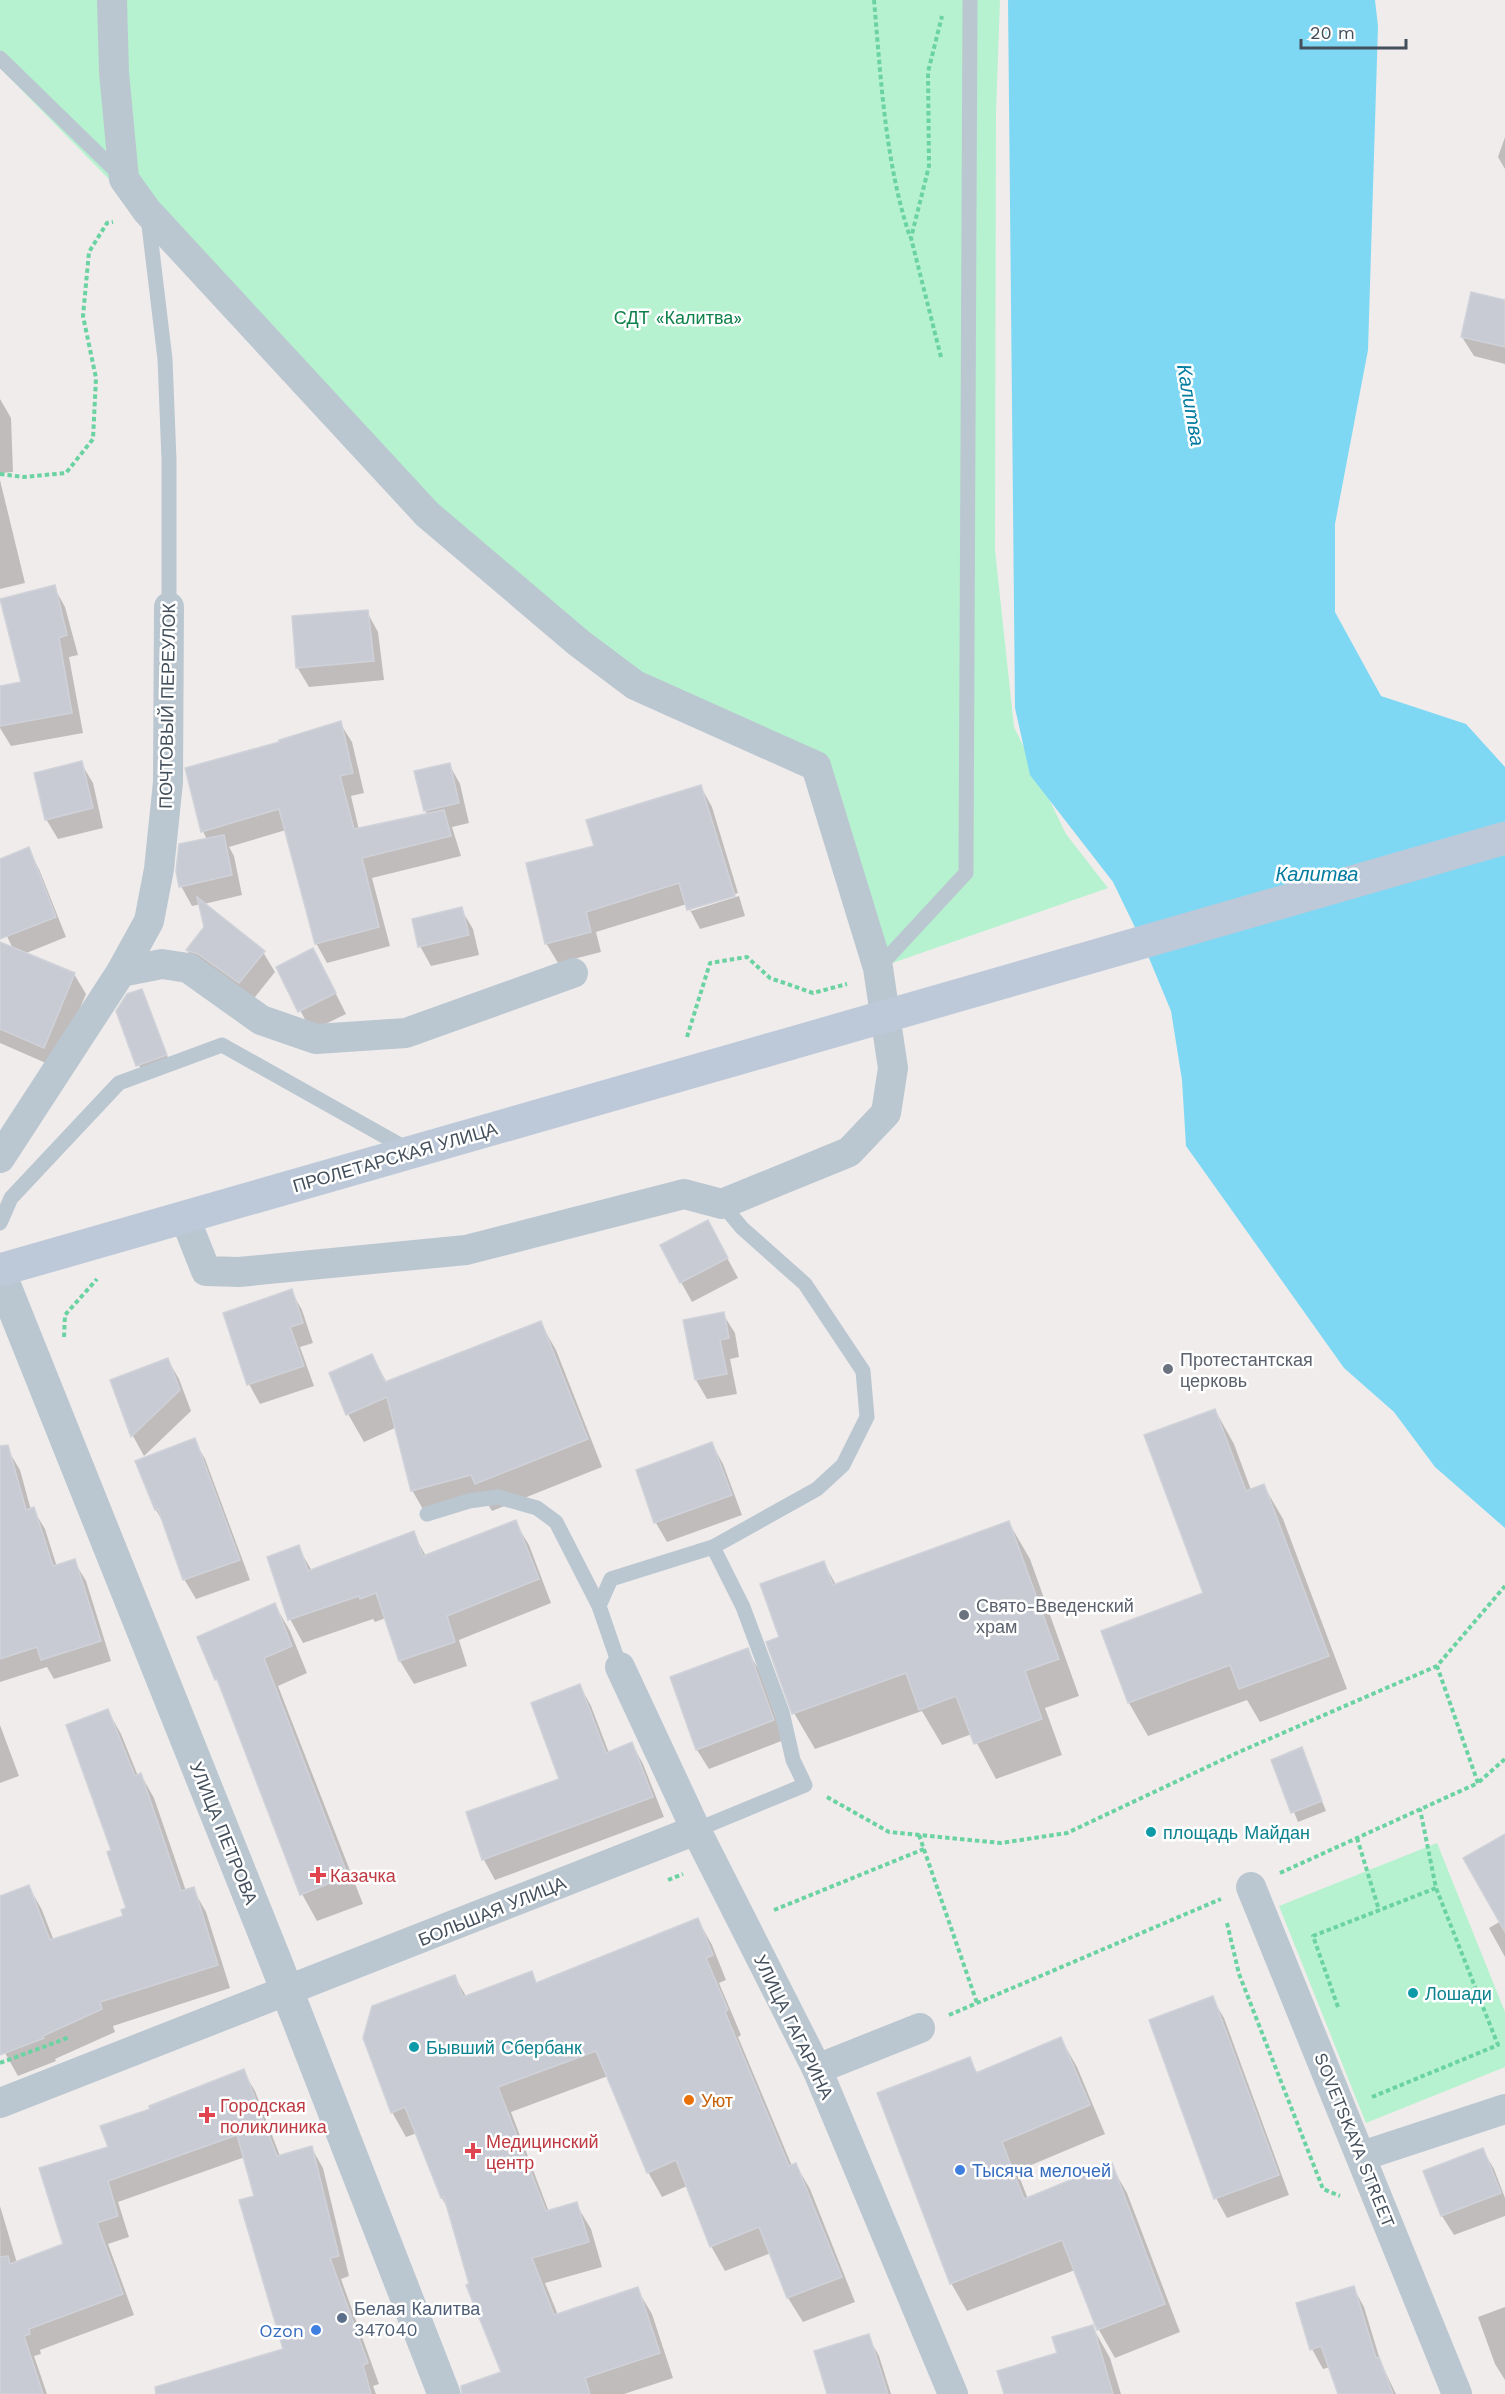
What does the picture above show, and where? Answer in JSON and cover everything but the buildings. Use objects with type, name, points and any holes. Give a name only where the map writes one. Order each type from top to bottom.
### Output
[{"type":"main road","name":"ПРОЛЕТАРСКАЯ УЛИЦА","points":[[0,1272],[1505,838]]},
{"type":"street","points":[[112,0],[114,72],[124,179],[147,211],[428,514],[579,643],[635,685],[816,766],[878,972],[893,1068],[886,1113],[849,1152],[722,1204],[684,1194],[466,1250],[239,1272],[206,1271],[185,1218]]},
{"type":"street","name":"ПОЧТОВЫЙ ПЕРЕУЛОК","points":[[0,1158],[121,972],[149,921],[165,826],[168,782],[169,607]]},
{"type":"street","points":[[121,972],[162,964],[188,968],[261,1020],[316,1039],[406,1033],[573,972]]},
{"type":"street","name":"УЛИЦА ПЕТРОВА","points":[[0,1272],[287,1992],[444,2394]]},
{"type":"street","name":"УЛИЦА ГАГАРИНА","points":[[620,1667],[696,1830],[817,2068],[953,2394]]},
{"type":"street","name":"БОЛЬШАЯ УЛИЦА","points":[[0,2103],[696,1830]]},
{"type":"street","name":"SOVETSKAYA STREET","points":[[1251,1887],[1457,2394]]},
{"type":"street","points":[[817,2068],[920,2028]]},
{"type":"street","points":[[1362,2156],[1505,2109]]},
{"type":"lane","points":[[878,972],[966,873],[970,0]]},
{"type":"lane","points":[[0,58],[124,179]]},
{"type":"lane","name":"ПОЧТОВЫЙ ПЕРЕУЛОК","points":[[147,211],[165,359],[169,460],[169,607]]},
{"type":"lane","points":[[0,1223],[11,1198],[119,1083],[222,1045],[412,1152]]},
{"type":"lane","points":[[599,1606],[611,1579],[713,1547],[817,1489],[843,1465],[867,1417],[863,1371],[805,1284],[742,1228],[722,1204]]},
{"type":"lane","points":[[427,1514],[469,1501],[498,1497],[537,1509],[555,1522],[599,1606],[620,1667]]},
{"type":"lane","points":[[696,1830],[805,1785],[793,1760],[782,1712],[743,1607],[713,1547]]},
{"type":"path","points":[[874,0],[883,95],[899,206],[910,238]]},
{"type":"path","points":[[0,474],[24,477],[66,473],[93,439],[96,378],[83,316],[89,252],[108,223]]},
{"type":"path","points":[[686,1041],[710,963],[747,957],[770,978],[813,993],[878,972]]},
{"type":"path","points":[[64,1338],[65,1315],[100,1275]]},
{"type":"path","points":[[805,1785],[889,1832],[1001,1843],[1067,1833],[1239,1752],[1437,1666],[1505,1586]]},
{"type":"path","points":[[1437,1666],[1478,1783]]},
{"type":"path","points":[[920,2028],[1251,1887],[1478,1783],[1505,1759]]},
{"type":"path","points":[[1371,2097],[1498,2045],[1436,1888],[1420,1809]]},
{"type":"path","points":[[919,1835],[977,2003]]},
{"type":"path","points":[[1357,1838],[1380,1910]]},
{"type":"path","points":[[744,1923],[924,1849]]},
{"type":"path","points":[[1340,2012],[1313,1936],[1436,1888]]},
{"type":"path","points":[[1222,1899],[1224,1910]]},
{"type":"path","points":[[1227,1921],[1239,1974],[1323,2189],[1385,2215]]},
{"type":"path","points":[[1368,2087],[1374,2106]]},
{"type":"green space","name":"СДТ «Калитва»","points":[[0,0],[1000,0],[996,112],[995,550],[1014,727],[1066,834],[1108,888],[878,968],[816,766],[647,695],[463,553],[288,362],[0,68]]},
{"type":"green space","points":[[1437,1843],[1505,2012],[1505,2067],[1366,2123],[1279,1906]]},
{"type":"water","name":"Калитва","points":[[1008,0],[1375,0],[1378,26],[1368,350],[1335,524],[1335,612],[1381,696],[1466,724],[1505,767],[1505,1528],[1435,1467],[1394,1412],[1344,1368],[1186,1146],[1182,1080],[1171,1011],[1144,946],[1113,882],[1030,775],[1015,708]]},
{"type":"place","name":"Протестантская церковь","points":[[1168,1369]]},
{"type":"place","name":"Свято-Введенский храм","points":[[964,1615]]},
{"type":"place","name":"площадь Майдан","points":[[1151,1832]]},
{"type":"place","name":"Казачка","points":[[318,1875]]},
{"type":"place","name":"Лошади","points":[[1413,1993]]},
{"type":"place","name":"Бывший Сбербанк","points":[[414,2047]]},
{"type":"place","name":"Уют","points":[[689,2100]]},
{"type":"place","name":"Городская поликлиника","points":[[207,2115]]},
{"type":"place","name":"Медицинский центр","points":[[473,2151]]},
{"type":"place","name":"Тысяча мелочей","points":[[960,2170]]},
{"type":"place","name":"Белая Калитва 347040","points":[[342,2318]]},
{"type":"place","name":"Ozon","points":[[316,2330]]}]
